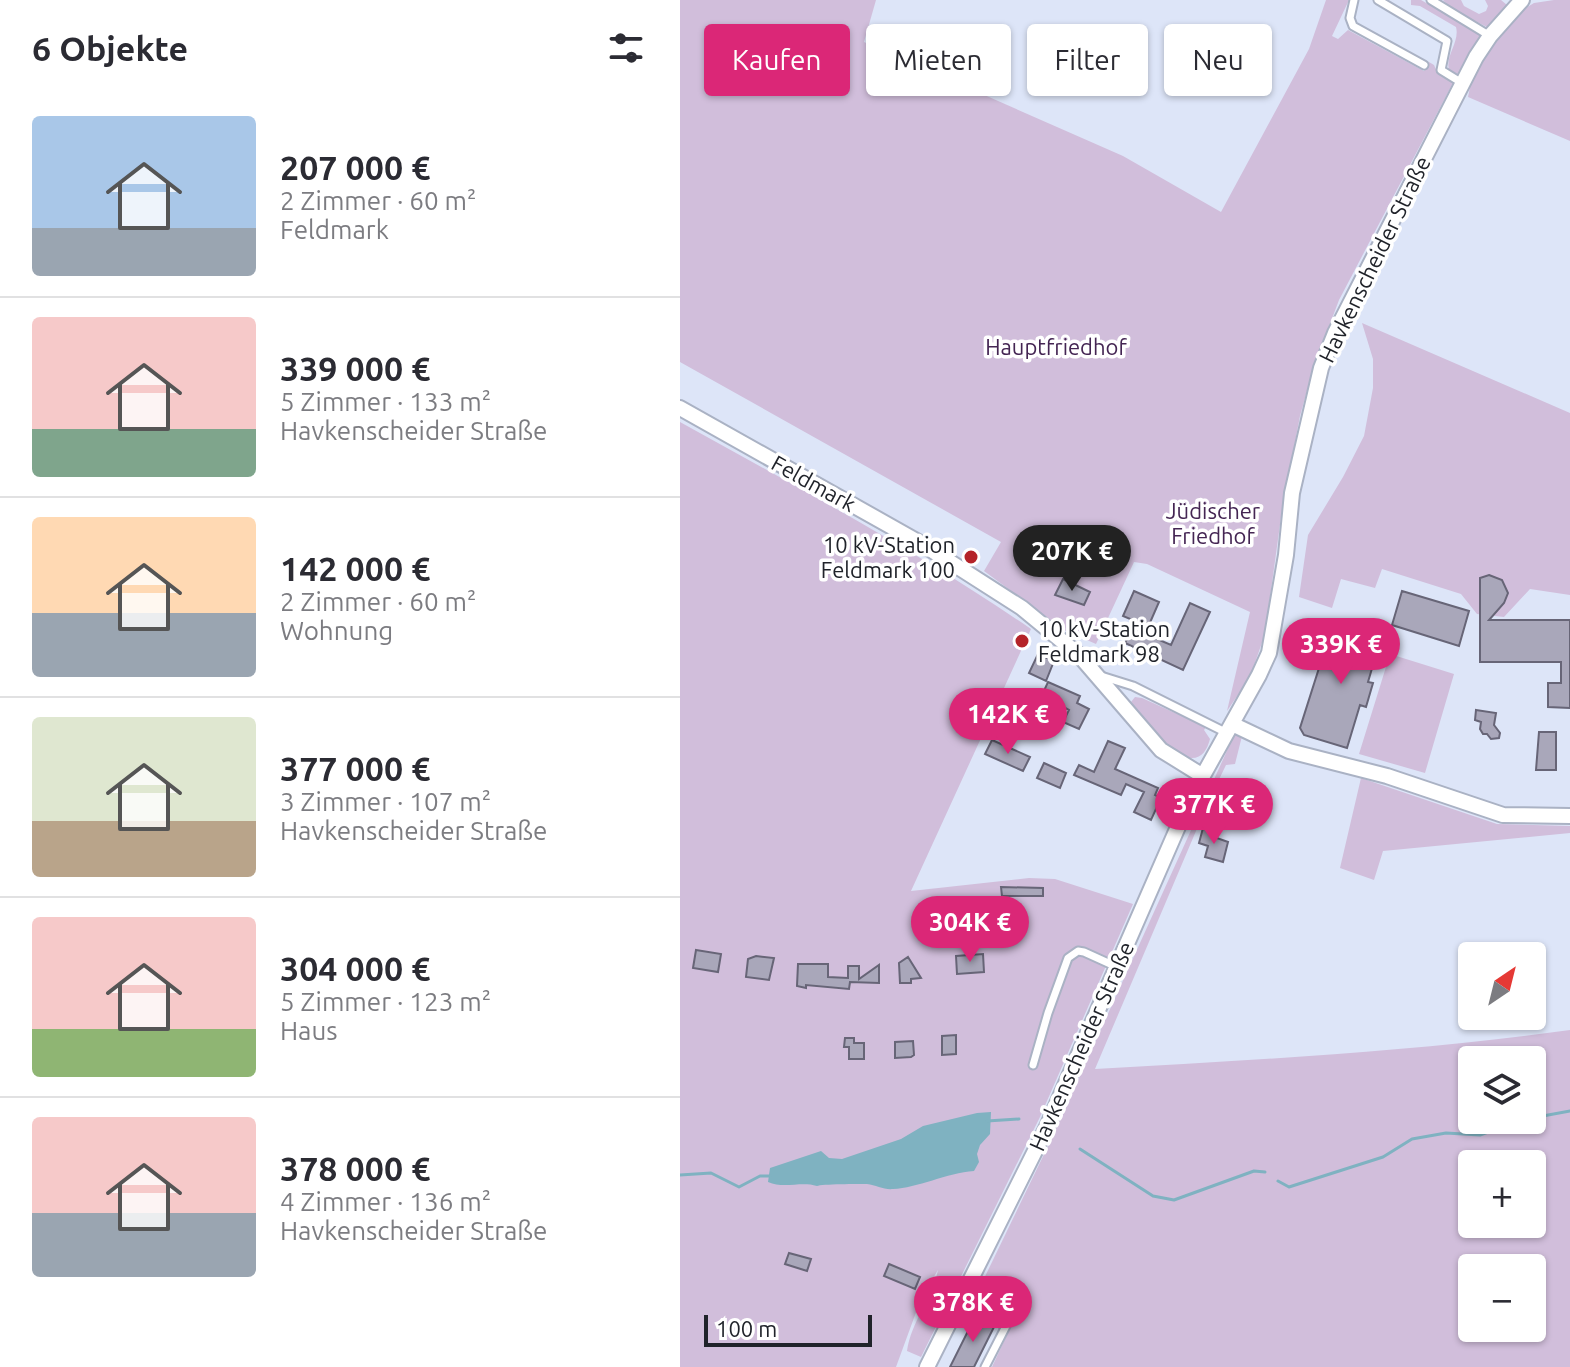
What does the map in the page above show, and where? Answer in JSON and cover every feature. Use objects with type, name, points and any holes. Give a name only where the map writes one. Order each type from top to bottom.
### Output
[{"type":"street","name":"Havkenscheider Straße","points":[[927,1367],[1047,1127],[1203,776],[1259,675],[1273,638],[1292,493],[1321,368],[1335,333],[1462,83],[1490,36],[1518,1]]},
{"type":"street","name":"Feldmark","points":[[680,408],[973,576],[1044,626],[1099,676],[1161,750],[1203,776]]},
{"type":"street","points":[[1229,728],[1289,751],[1387,776],[1503,815],[1570,816]]},
{"type":"lane","points":[[1354,0],[1350,18],[1353,26],[1424,65]]},
{"type":"lane","points":[[1378,0],[1447,41],[1441,70],[1462,83]]},
{"type":"lane","points":[[1431,0],[1490,36]]},
{"type":"lane","name":"Feldmark","points":[[1099,676],[1133,686],[1229,728]]},
{"type":"lane","points":[[1033,1065],[1068,958],[1078,951],[1084,952],[1117,967]]},
{"type":"lane","points":[[960,1302],[1006,1326],[985,1367]]},
{"type":"green space","name":"Hauptfriedhof","points":[[680,0],[876,0],[869,24],[866,24],[864,42],[866,96],[987,96],[1123,156],[1221,212],[1309,49],[1326,0],[1349,0],[1332,36],[1338,39],[1348,30],[1424,71],[1429,62],[1438,74],[1453,83],[1339,300],[1313,369],[1300,416],[1282,510],[1265,634],[1250,677],[1227,711],[1250,612],[1147,564],[1134,562],[1096,644],[1064,630],[984,571],[1001,542],[680,362]]},
{"type":"green space","points":[[1411,0],[1421,0],[1481,34],[1458,74],[1449,70],[1448,65],[1456,27],[1420,6],[1411,5]]},
{"type":"green space","points":[[1443,0],[1461,0],[1464,6],[1479,14],[1486,11],[1488,6],[1485,0],[1501,0],[1507,5],[1487,27],[1451,9]]},
{"type":"green space","points":[[1570,0],[1570,141],[1468,97],[1472,77],[1491,45],[1519,12],[1534,3]]},
{"type":"green space","points":[[1362,323],[1570,413],[1570,595],[1530,589],[1504,617],[1477,614],[1461,594],[1382,569],[1375,588],[1341,579],[1332,608],[1299,597],[1308,535],[1364,436],[1373,388],[1373,359]]},
{"type":"green space","points":[[680,422],[902,547],[1031,629],[911,891],[1029,878],[1055,879],[1133,904],[1040,1117],[921,1357],[907,1351],[909,1340],[938,1270],[922,1296],[896,1367],[680,1367]]},
{"type":"green space","points":[[1390,654],[1454,674],[1425,773],[1359,754]]},
{"type":"green space","points":[[1135,697],[1206,727],[1204,730],[1210,739],[1203,753],[1189,761],[1164,744],[1131,702]]},
{"type":"green space","points":[[1235,733],[1242,736],[1235,764],[1226,765],[1210,798],[1095,1069],[1392,1050],[1570,1030],[1570,1367],[992,1367],[1018,1311],[978,1291],[1049,1144]]},
{"type":"green space","points":[[1361,778],[1497,824],[1570,826],[1570,833],[1383,851],[1374,880],[1340,868]]},
{"type":"water","points":[[991,1112],[990,1134],[980,1145],[977,1154],[979,1162],[974,1171],[893,1189],[867,1184],[817,1186],[768,1182],[770,1168],[821,1151],[829,1158],[842,1159],[901,1139],[923,1126]]},
{"type":"building","points":[[1489,575],[1502,580],[1508,593],[1504,603],[1489,620],[1570,620],[1570,708],[1548,707],[1548,683],[1561,683],[1561,662],[1480,662],[1480,578]]},
{"type":"building","points":[[1063,579],[1090,592],[1084,605],[1055,595]]},
{"type":"building","points":[[1134,591],[1159,602],[1145,634],[1171,645],[1190,603],[1210,612],[1183,670],[1125,643],[1135,621],[1123,616]]},
{"type":"building","points":[[1402,591],[1469,611],[1459,646],[1392,625]]},
{"type":"building","points":[[1333,624],[1381,638],[1368,682],[1373,683],[1366,707],[1360,705],[1347,748],[1304,735],[1300,728]]},
{"type":"building","points":[[1038,654],[1054,661],[1046,681],[1029,673]]},
{"type":"building","points":[[1048,682],[1080,696],[1077,703],[1089,709],[1079,729],[1063,722],[1069,710],[1054,702],[1045,721],[1022,716],[996,704],[1002,690],[1037,706]]},
{"type":"building","points":[[1476,710],[1496,713],[1494,725],[1500,733],[1499,738],[1491,739],[1483,734],[1481,722],[1475,720]]},
{"type":"building","points":[[1539,732],[1556,732],[1556,770],[1536,770]]},
{"type":"building","points":[[992,740],[1030,757],[1023,771],[985,754]]},
{"type":"building","points":[[1108,741],[1125,748],[1115,769],[1158,788],[1155,795],[1161,798],[1151,820],[1134,812],[1144,792],[1126,784],[1121,795],[1074,775],[1079,765],[1094,772]]},
{"type":"building","points":[[1044,763],[1066,773],[1060,788],[1037,778]]},
{"type":"building","points":[[1203,828],[1213,831],[1211,836],[1228,842],[1223,862],[1205,857],[1208,846],[1199,843]]},
{"type":"building","points":[[1001,887],[1043,888],[1043,896],[1002,896]]},
{"type":"building","points":[[696,950],[721,954],[718,972],[693,968]]},
{"type":"building","points":[[983,954],[984,972],[957,974],[956,956]]},
{"type":"building","points":[[756,956],[774,958],[769,980],[746,977],[748,959]]},
{"type":"building","points":[[908,957],[921,978],[911,979],[911,983],[900,983],[899,963]]},
{"type":"building","points":[[798,964],[828,964],[828,977],[848,978],[848,966],[859,966],[859,979],[879,965],[879,983],[850,982],[849,989],[797,986]]},
{"type":"building","points":[[956,1035],[956,1054],[942,1055],[942,1036]]},
{"type":"building","points":[[845,1038],[854,1038],[854,1043],[864,1043],[864,1059],[849,1059],[849,1047],[844,1047]]},
{"type":"building","points":[[913,1041],[914,1055],[895,1058],[895,1042]]},
{"type":"building","points":[[789,1253],[811,1259],[807,1271],[785,1264]]},
{"type":"building","points":[[889,1264],[920,1277],[915,1289],[884,1276]]},
{"type":"building","points":[[975,1317],[994,1327],[974,1367],[950,1367]]},
{"type":"waterway","points":[[1546,1115],[1570,1111]]},
{"type":"waterway","points":[[987,1121],[1019,1119]]},
{"type":"waterway","points":[[1278,1181],[1289,1187],[1383,1157],[1412,1139],[1458,1134]]},
{"type":"waterway","points":[[1463,1134],[1483,1134]]},
{"type":"waterway","points":[[1080,1149],[1153,1196],[1174,1200],[1254,1171],[1265,1172]]},
{"type":"waterway","points":[[680,1175],[711,1173],[739,1187],[760,1176],[770,1176]]},
{"type":"place","name":"10 kV-Station Feldmark 100","points":[[971,557]]},
{"type":"place","name":"10 kV-Station Feldmark 98","points":[[1022,641]]},
{"type":"park label","name":"Jüdischer Friedhof","points":[[1213,522]]}]
